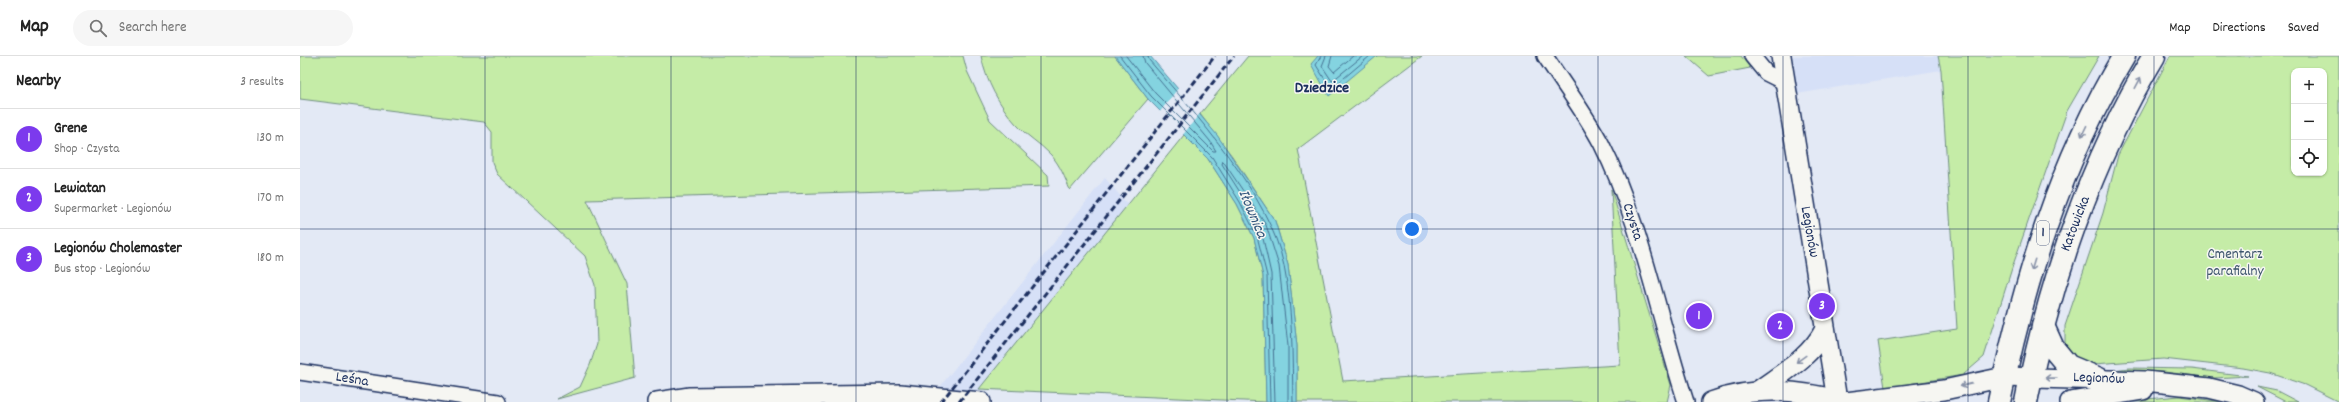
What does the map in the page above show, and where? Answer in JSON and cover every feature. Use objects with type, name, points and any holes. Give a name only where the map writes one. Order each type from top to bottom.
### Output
[{"type":"main road","name":"Katowicka","points":[[1999,402],[2025,292],[2047,222],[2082,135],[2124,56]]},
{"type":"main road","name":"Katowicka","points":[[2026,402],[2043,326],[2068,245],[2089,191],[2124,111],[2154,56]]},
{"type":"main road","points":[[2043,326],[2053,348],[2068,366],[2100,379]]},
{"type":"street","name":"Czysta","points":[[1546,56],[1600,142],[1619,183],[1635,229],[1686,402]]},
{"type":"street","points":[[1752,56],[1766,73],[1786,83]]},
{"type":"street","name":"Legionów","points":[[1781,56],[1825,329],[1842,401],[1944,390],[2004,377],[2031,377],[2100,379],[2208,388],[2238,395],[2254,402]]},
{"type":"street","points":[[1759,390],[1807,355],[1817,345],[1825,329]]},
{"type":"street","name":"Leśna","points":[[300,372],[498,402]]},
{"type":"street","name":"Legionów","points":[[2070,402],[2136,390],[2186,387]]},
{"type":"street","points":[[1711,402],[1735,393],[1759,390],[1787,391],[1842,401]]},
{"type":"street","points":[[657,402],[712,396],[900,394],[981,402]]},
{"type":"shaded area","points":[[1793,56],[1938,56],[1941,70],[1797,94]]},
{"type":"shaded area","points":[[1105,178],[1128,205],[971,402],[928,402]]},
{"type":"green space","points":[[300,56],[963,56],[967,71],[990,120],[1048,175],[1049,186],[587,200],[627,284],[635,378],[557,399],[580,387],[590,365],[597,344],[595,285],[585,256],[497,174],[492,162],[492,132],[484,122],[300,99]]},
{"type":"green space","points":[[981,56],[1115,56],[1148,99],[1070,190],[1054,159],[1020,128],[1004,109],[986,74]]},
{"type":"green space","points":[[1248,56],[1422,56],[1298,149],[1343,381],[1620,365],[1611,189],[1671,385],[1667,402],[1297,402],[1297,346],[1288,265],[1275,221],[1232,156],[1200,114]]},
{"type":"green space","points":[[1686,56],[1741,56],[1750,68],[1709,76]]},
{"type":"green space","points":[[1938,56],[2099,56],[2067,111],[2013,265],[1984,357],[1963,375],[1885,388],[1878,341],[1957,329],[1941,70]]},
{"type":"green space","name":"Cmentarz parafialny","points":[[2170,56],[2339,56],[2339,402],[2305,385],[2270,373],[2243,368],[2163,359],[2094,364],[2076,358],[2065,344],[2065,326],[2103,213],[2118,155]]},
{"type":"green space","points":[[1184,135],[1208,159],[1237,204],[1254,238],[1263,276],[1266,402],[979,389]]},
{"type":"green space","points":[[2129,368],[2192,369],[2248,376],[2214,378],[2164,372],[2106,371]]},
{"type":"green space","points":[[2257,387],[2277,391],[2298,402],[2286,402]]},
{"type":"green space","points":[[2179,396],[2224,402],[2116,402]]},
{"type":"water","name":"Iłownica","points":[[1115,56],[1150,56],[1217,135],[1275,221],[1288,265],[1297,346],[1297,402],[1266,402],[1263,276],[1254,238],[1237,204],[1208,159],[1148,99]]},
{"type":"water","points":[[1318,56],[1377,56],[1329,96],[1311,64]]},
{"type":"pier","points":[[1179,87],[1201,112],[1182,136],[1159,113]]},
{"type":"railway","points":[[941,402],[1215,56]]},
{"type":"railway","points":[[959,402],[1234,56]]},
{"type":"place","name":"Legionów Cholemaster","points":[[1822,306]]},
{"type":"place","name":"Grene","points":[[1699,316]]},
{"type":"place","name":"Lewiatan","points":[[1780,326]]},
{"type":"district","name":"Dziedzice","points":[[1322,88]]}]
